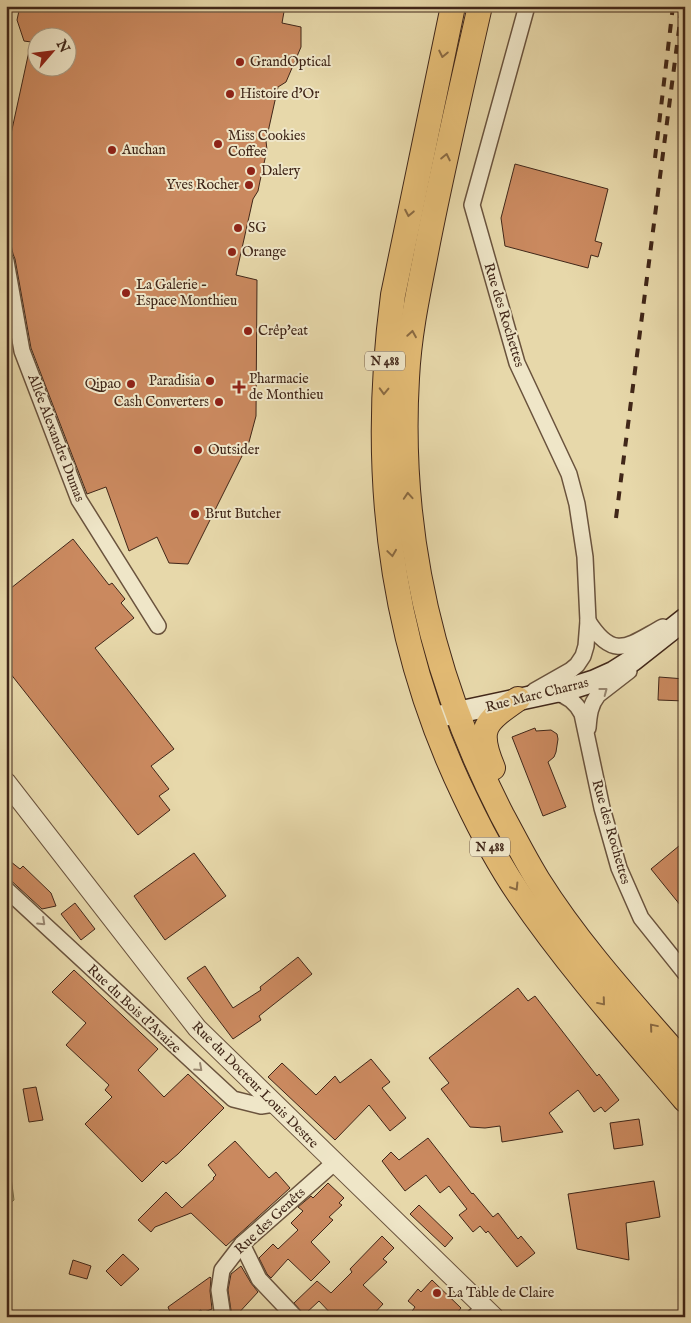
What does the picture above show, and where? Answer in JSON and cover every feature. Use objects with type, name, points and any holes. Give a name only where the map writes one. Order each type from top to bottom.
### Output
[{"type":"main road","name":"N 488","points":[[453,6],[392,295],[387,341],[383,443],[388,525],[409,647],[420,687],[447,760],[486,842],[519,894],[571,964],[685,1100]]},
{"type":"main road","name":"N 488","points":[[480,6],[430,229],[410,340],[407,377],[406,456],[413,541],[423,594],[437,649],[457,714],[488,787],[538,880],[588,950],[685,1064]]},
{"type":"main road","points":[[396,578],[412,610],[438,696],[444,707],[457,714]]},
{"type":"main road","name":"Rue Marc Charras","points":[[431,718],[457,714],[594,681],[614,672],[685,619]]},
{"type":"main road","points":[[521,698],[500,711],[492,720],[484,734],[484,742],[530,848],[538,880]]},
{"type":"main road","points":[[431,718],[442,722],[449,729],[472,784],[507,849],[518,865],[538,880]]},
{"type":"street","name":"Rue des Rochettes","points":[[521,698],[577,665],[586,646],[588,620],[585,557],[577,504],[569,474],[517,363],[472,206],[527,6]]},
{"type":"street","name":"Allée Alexandre Dumas","points":[[6,261],[22,351],[79,500],[158,626]]},
{"type":"street","points":[[588,620],[601,639],[611,645],[619,646],[633,644],[666,625],[685,619]]},
{"type":"street","name":"Rue des Rochettes","points":[[587,734],[590,709],[594,700],[629,671],[652,645]]},
{"type":"street","name":"Rue des Rochettes","points":[[552,692],[566,696],[578,706],[587,734],[602,808],[619,868],[641,918],[685,972]]},
{"type":"street","name":"Rue du Docteur Louis Destre","points":[[6,782],[196,1028],[484,1314]]},
{"type":"street","name":"Rue du Bois d'Avaize","points":[[6,888],[233,1099],[261,1106],[274,1104]]},
{"type":"street","name":"Rue des Genêts","points":[[223,1317],[219,1290],[222,1270],[242,1244],[334,1163]]},
{"type":"street","points":[[242,1244],[259,1279],[295,1317]]},
{"type":"green space","points":[[6,1139],[14,1200],[6,1207]]},
{"type":"building","name":"La Galerie - Espace Monthieu","points":[[20,6],[285,6],[282,23],[301,27],[301,47],[286,82],[278,87],[266,141],[267,150],[258,191],[253,199],[236,275],[257,280],[256,416],[249,442],[188,564],[169,563],[157,537],[129,551],[106,487],[87,494],[31,348],[6,221],[6,157],[28,56],[28,78],[78,78],[78,28],[28,28],[28,42],[24,41],[17,20]]},
{"type":"building","points":[[515,164],[608,189],[595,241],[602,243],[598,257],[591,255],[588,268],[505,246],[501,218]]},
{"type":"building","points":[[73,539],[109,585],[112,583],[125,599],[121,603],[134,618],[95,648],[174,749],[151,766],[169,789],[159,796],[170,810],[138,835],[6,668],[6,592]]},
{"type":"building","points":[[659,677],[685,679],[685,701],[658,700]]},
{"type":"building","points":[[535,728],[536,731],[551,730],[557,734],[556,752],[554,757],[548,762],[566,807],[543,816],[512,737]]},
{"type":"building","points":[[685,841],[685,911],[651,869]]},
{"type":"building","points":[[194,853],[226,896],[165,940],[134,896]]},
{"type":"building","points":[[6,858],[20,869],[23,866],[51,893],[56,906],[42,909],[6,876]]},
{"type":"building","points":[[75,903],[95,929],[81,940],[61,914]]},
{"type":"building","points":[[298,957],[312,974],[259,1016],[261,1020],[233,1039],[187,978],[205,966],[233,1008],[261,990],[260,987]]},
{"type":"building","points":[[74,970],[158,1049],[138,1070],[164,1097],[188,1074],[224,1108],[178,1154],[166,1164],[163,1161],[142,1182],[85,1124],[112,1097],[105,1090],[109,1085],[66,1045],[86,1023],[52,992]]},
{"type":"building","points":[[518,988],[528,1001],[535,996],[597,1076],[599,1074],[619,1100],[605,1112],[601,1107],[594,1112],[578,1090],[549,1113],[563,1132],[502,1142],[500,1126],[470,1127],[441,1089],[449,1083],[429,1058]]},
{"type":"building","points":[[371,1059],[390,1082],[382,1088],[406,1118],[390,1131],[369,1105],[335,1140],[268,1077],[282,1063],[316,1095],[335,1076],[340,1083]]},
{"type":"building","points":[[36,1087],[43,1120],[29,1122],[23,1089]]},
{"type":"building","points":[[639,1119],[643,1145],[614,1149],[610,1123]]},
{"type":"building","points":[[428,1138],[472,1194],[493,1217],[498,1213],[518,1239],[521,1236],[535,1253],[517,1267],[488,1231],[486,1233],[480,1226],[473,1232],[459,1215],[467,1209],[449,1186],[440,1193],[426,1175],[405,1191],[382,1161],[391,1152],[399,1160]]},
{"type":"building","points":[[235,1141],[269,1178],[276,1172],[290,1188],[226,1246],[191,1213],[155,1227],[151,1232],[138,1220],[166,1192],[182,1208],[214,1179],[216,1175],[208,1165]]},
{"type":"building","points":[[654,1181],[660,1217],[626,1223],[629,1260],[577,1249],[568,1194]]},
{"type":"building","points":[[328,1183],[344,1198],[339,1203],[342,1205],[329,1217],[333,1220],[311,1242],[330,1262],[311,1281],[288,1259],[271,1278],[259,1258],[273,1244],[278,1249],[298,1230],[291,1223],[303,1211],[298,1207],[311,1196],[313,1198]]},
{"type":"building","points":[[419,1205],[453,1238],[445,1247],[410,1214]]},
{"type":"building","points":[[382,1236],[394,1248],[383,1259],[387,1262],[363,1285],[383,1304],[371,1317],[334,1317],[319,1301],[304,1315],[294,1303],[317,1281],[331,1293],[352,1272],[350,1269]]},
{"type":"building","points":[[123,1254],[139,1269],[121,1286],[106,1271]]},
{"type":"building","points":[[73,1260],[91,1266],[87,1279],[69,1274]]},
{"type":"building","points":[[241,1266],[258,1292],[235,1317],[232,1317],[228,1290],[231,1274]]},
{"type":"building","points":[[210,1277],[212,1309],[202,1313],[201,1310],[187,1317],[172,1317],[168,1307]]},
{"type":"building","points":[[432,1280],[461,1308],[454,1317],[408,1317],[415,1307],[408,1301],[418,1289],[421,1292]]},
{"type":"railway","points":[[655,158],[673,6]]},
{"type":"railway","points":[[616,518],[682,6]]},
{"type":"place","name":"GrandOptical","points":[[240,62]]},
{"type":"place","name":"Histoire d'Or","points":[[230,94]]},
{"type":"place","name":"Miss Cookies Coffee","points":[[218,144]]},
{"type":"place","name":"Auchan","points":[[112,150]]},
{"type":"place","name":"Dalery","points":[[251,171]]},
{"type":"place","name":"Yves Rocher","points":[[249,185]]},
{"type":"place","name":"SG","points":[[238,228]]},
{"type":"place","name":"Orange","points":[[232,252]]},
{"type":"place","name":"La Galerie - Espace Monthieu","points":[[126,293]]},
{"type":"place","name":"Crêp'eat","points":[[248,331]]},
{"type":"place","name":"Paradisia","points":[[210,381]]},
{"type":"place","name":"Qipao","points":[[131,384]]},
{"type":"place","name":"Pharmacie de Monthieu","points":[[239,387]]},
{"type":"place","name":"Cash Converters","points":[[219,402]]},
{"type":"place","name":"Outsider","points":[[198,450]]},
{"type":"place","name":"Brut Butcher","points":[[195,514]]},
{"type":"place","name":"La Table de Claire","points":[[437,1293]]}]
